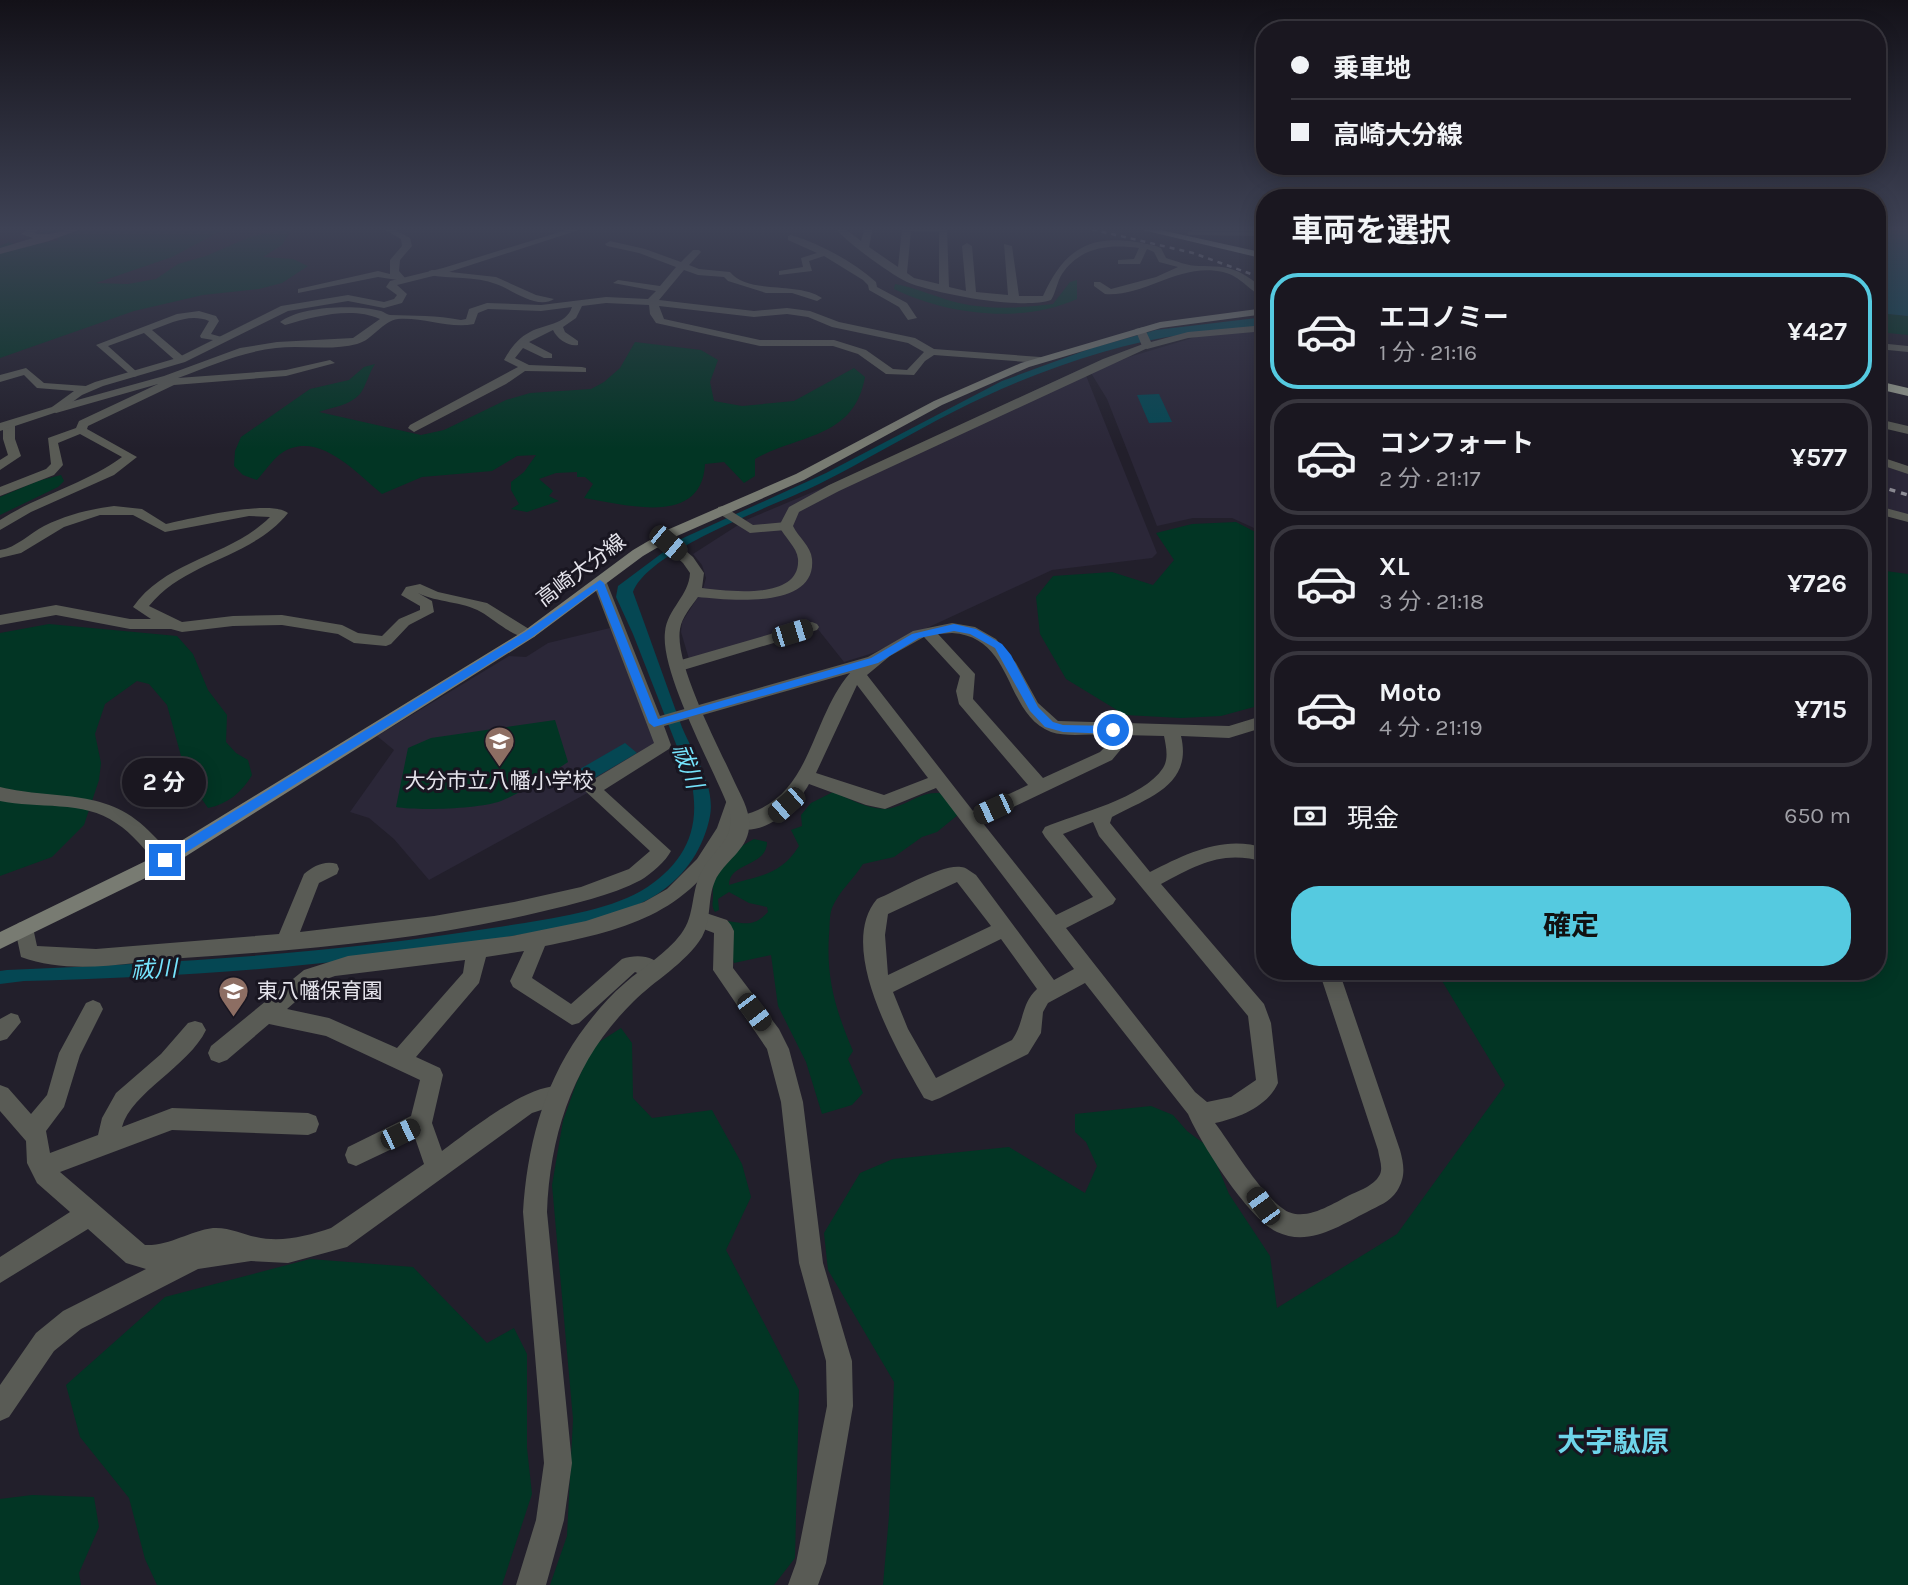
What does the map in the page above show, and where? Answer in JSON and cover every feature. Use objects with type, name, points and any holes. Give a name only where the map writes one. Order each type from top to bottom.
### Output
[{"type":"highway","points":[[1886,394],[1908,398]]},
{"type":"main road","name":"高崎大分線","points":[[0,941],[165,860],[528,634],[665,540],[800,477],[950,397],[1040,360],[1141,331],[1256,312]]},
{"type":"street","points":[[56,409],[86,389],[181,360],[294,305],[325,301]]},
{"type":"street","points":[[363,301],[384,305],[398,301]]},
{"type":"street","points":[[558,301],[565,305]]},
{"type":"street","points":[[81,430],[83,424],[170,380],[254,348],[356,341],[386,318],[405,316],[461,323],[470,322],[473,311],[478,307],[565,305],[597,301]]},
{"type":"street","points":[[629,301],[738,313],[784,311],[810,314],[836,325],[911,340],[932,352],[1040,360]]},
{"type":"street","points":[[896,301],[903,305],[912,318]]},
{"type":"street","points":[[653,302],[657,318],[669,324],[754,343],[835,343],[862,352],[886,371],[895,374],[910,373],[921,359],[932,352]]},
{"type":"street","points":[[523,368],[521,363],[509,360],[523,343],[538,332],[565,324],[574,314],[578,303]]},
{"type":"street","points":[[285,322],[311,312],[335,311],[381,314],[386,318]]},
{"type":"street","points":[[133,374],[100,345],[181,316],[199,314],[207,315],[214,321],[205,336],[221,340]]},
{"type":"street","points":[[1192,321],[1211,332]]},
{"type":"street","points":[[557,326],[560,334],[574,343]]},
{"type":"street","points":[[786,526],[794,510],[834,488],[1107,361],[1147,345],[1181,337],[1256,329]]},
{"type":"street","points":[[145,330],[181,360]]},
{"type":"street","points":[[1141,331],[1147,345]]},
{"type":"street","points":[[523,343],[548,356]]},
{"type":"street","points":[[1886,347],[1908,349]]},
{"type":"street","points":[[0,466],[15,456],[5,440],[4,426],[56,409],[170,380],[275,374],[330,363]]},
{"type":"street","points":[[414,428],[523,368],[582,370]]},
{"type":"street","points":[[0,379],[26,371],[41,386],[86,389]]},
{"type":"street","points":[[1886,425],[1908,430]]},
{"type":"street","points":[[0,492],[50,472],[57,465],[52,441],[81,430],[131,457],[110,472],[26,509],[0,526]]},
{"type":"street","points":[[1886,463],[1908,470]]},
{"type":"street","points":[[724,511],[742,525],[753,529],[786,526]]},
{"type":"street","points":[[0,554],[12,553],[48,529],[102,512],[137,512],[153,524],[164,528],[249,512],[281,513],[252,539],[177,573],[150,591],[140,607],[183,628],[233,621],[282,620],[342,630],[354,638],[386,640],[404,622],[427,612],[427,604],[408,595],[411,590],[420,588],[433,595],[482,606],[528,634]]},
{"type":"street","points":[[1886,512],[1908,518]]},
{"type":"street","points":[[695,592],[755,597],[789,586],[803,571],[805,563],[803,554],[786,526]]},
{"type":"street","points":[[531,1585],[550,1520],[558,1463],[535,1212],[538,1166],[558,1095],[576,1058],[624,996],[685,944],[700,919],[706,880],[734,844],[737,813],[692,712],[672,630],[675,618],[695,592],[697,573],[688,560],[665,540]]},
{"type":"street","points":[[25,929],[28,951],[43,957],[112,956],[286,942],[499,913],[610,885],[634,875],[658,859],[662,850],[592,789],[663,746],[658,722],[600,583]]},
{"type":"street","points":[[0,620],[56,610],[130,624],[171,624]]},
{"type":"street","points":[[680,666],[812,627]]},
{"type":"street","points":[[658,722],[874,660],[928,631],[954,628],[967,629],[999,646],[1033,709],[1049,724],[1063,729],[1229,732],[1256,724]]},
{"type":"street","points":[[928,631],[967,674],[968,682],[963,696],[968,705],[1040,787]]},
{"type":"street","points":[[737,813],[759,822],[786,805],[805,776],[849,685],[874,660]]},
{"type":"street","points":[[858,675],[1196,1108],[1206,1129],[1263,1206],[1285,1223],[1305,1227],[1324,1223],[1386,1187],[1393,1170],[1390,1150],[1332,980]]},
{"type":"street","points":[[970,820],[1110,754],[1114,748],[1113,730]]},
{"type":"street","points":[[1052,926],[1106,900],[1051,832],[1144,794],[1165,775],[1175,760],[1171,731]]},
{"type":"street","points":[[805,776],[872,800],[885,802],[940,780]]},
{"type":"street","points":[[0,794],[112,811],[132,824],[165,860]]},
{"type":"street","points":[[1111,809],[1105,813],[1101,823],[1105,831],[1260,1018],[1268,1078],[1265,1088],[1217,1113],[1196,1108]]},
{"type":"street","points":[[219,1053],[311,976],[328,968],[477,950],[539,938],[622,918],[673,895],[718,844],[731,817],[737,813]]},
{"type":"street","points":[[1147,881],[1214,850],[1244,848],[1256,852]]},
{"type":"street","points":[[286,942],[311,879],[330,869]]},
{"type":"street","points":[[1050,992],[969,880],[960,874],[948,876],[884,905],[877,913],[875,940],[881,988],[891,1021],[932,1091],[1020,1046],[1030,1033],[1036,1003],[1050,992],[1088,972]]},
{"type":"street","points":[[700,919],[720,926],[724,931],[723,970],[772,1036],[778,1049],[792,1102],[811,1264],[839,1361],[841,1389],[838,1422],[811,1563],[803,1585]]},
{"type":"street","points":[[881,988],[1004,929]]},
{"type":"street","points":[[539,938],[520,981],[572,1016],[629,965],[638,963],[653,971]]},
{"type":"street","points":[[401,1059],[472,977],[477,950]]},
{"type":"street","points":[[33,1130],[56,1100],[71,1053],[93,1009]]},
{"type":"street","points":[[266,1014],[329,1027],[432,1075],[421,1123],[437,1170]]},
{"type":"street","points":[[109,1143],[109,1127],[125,1097],[162,1067],[195,1030]]},
{"type":"street","points":[[0,1408],[45,1342],[72,1320],[196,1257],[258,1250],[298,1250],[338,1238],[526,1105],[558,1095]]},
{"type":"street","points":[[4,1107],[33,1130],[37,1137],[41,1168],[135,1254],[142,1257],[167,1256],[216,1240],[258,1250]]},
{"type":"street","points":[[41,1168],[172,1119],[308,1125]]},
{"type":"street","points":[[356,1155],[421,1123]]},
{"type":"street","points":[[0,1271],[89,1213]]},
{"type":"shaded area","points":[[1256,331],[1256,529],[1232,518],[1193,518],[1157,526],[1107,399],[1091,373],[1129,357],[1199,336]]},
{"type":"shaded area","points":[[1083,368],[1157,553],[1152,558],[1052,570],[873,653],[844,662],[813,623],[689,659],[681,632],[682,622],[703,589],[706,578],[702,565],[693,554],[746,520],[858,473]]},
{"type":"shaded area","points":[[1886,465],[1908,472],[1908,516],[1886,510]]},
{"type":"shaded area","name":"大分市立八幡小学校","points":[[610,628],[657,745],[591,791],[429,880],[394,839],[369,818],[350,812],[394,750],[377,736],[509,656],[526,657],[548,643]]},
{"type":"green space","points":[[0,301],[177,301],[134,311],[0,358]]},
{"type":"green space","points":[[924,301],[951,301],[994,307],[1053,304],[1055,301],[1072,301],[1033,312],[1009,314],[961,310]]},
{"type":"green space","points":[[1886,314],[1908,316],[1908,335],[1886,333]]},
{"type":"green space","points":[[635,342],[701,350],[718,360],[710,382],[714,401],[742,406],[794,401],[854,368],[865,377],[859,397],[837,424],[755,459],[755,476],[744,483],[724,462],[705,464],[701,484],[690,497],[676,504],[658,507],[639,507],[584,498],[593,484],[585,477],[577,477],[577,472],[556,473],[539,479],[553,491],[549,496],[559,501],[527,512],[511,509],[519,504],[511,490],[511,482],[524,472],[536,455],[517,456],[492,471],[422,477],[382,494],[334,456],[307,446],[293,448],[279,455],[257,480],[243,475],[234,466],[235,451],[241,437],[310,389],[349,380],[364,367],[375,364],[356,398],[319,412],[421,435],[444,430],[506,400],[530,393],[591,389],[620,368]]},
{"type":"green space","points":[[61,475],[64,481],[58,487],[0,515],[0,497],[38,481]]},
{"type":"green space","points":[[1236,522],[1256,532],[1256,706],[1221,716],[1181,718],[1125,715],[1066,679],[1040,634],[1036,597],[1053,576],[1112,572],[1153,585],[1174,560],[1156,533],[1192,524]]},
{"type":"green space","points":[[1886,571],[1908,574],[1908,1585],[883,1585],[889,1516],[894,1382],[828,1270],[824,1233],[860,1173],[893,1159],[1009,1147],[1085,1193],[1097,1166],[1086,1142],[1075,1132],[1075,1114],[1151,1106],[1173,1115],[1187,1131],[1210,1148],[1229,1194],[1270,1256],[1277,1308],[1397,1234],[1505,1085],[1441,980],[1886,980]]},
{"type":"green space","points":[[49,624],[177,636],[193,654],[208,690],[227,715],[226,742],[236,753],[248,760],[252,775],[234,796],[222,804],[208,808],[199,795],[193,766],[181,756],[167,705],[149,684],[137,681],[105,704],[95,734],[101,763],[99,780],[84,825],[52,857],[0,876],[0,633]]},
{"type":"green space","points":[[555,720],[568,762],[519,793],[479,806],[433,809],[396,807],[408,748],[431,738]]},
{"type":"green space","points":[[833,792],[881,809],[898,806],[923,795],[940,793],[959,814],[937,832],[922,837],[894,857],[863,864],[832,908],[828,951],[831,980],[837,1008],[853,1051],[848,1059],[863,1093],[852,1105],[822,1114],[806,1062],[778,1006],[771,955],[734,963],[722,921],[751,923],[768,912],[767,907],[749,903],[729,892],[718,899],[719,910],[715,912],[712,904],[715,877],[730,855],[754,839],[767,842],[761,856],[735,872],[729,885],[777,869],[799,846],[791,830],[802,826],[801,815],[811,803]]},
{"type":"green space","points":[[621,1028],[632,1043],[633,1098],[652,1118],[712,1110],[742,1164],[751,1197],[726,1250],[799,1390],[795,1558],[774,1585],[550,1585],[567,1536],[573,1419],[552,1185],[563,1121],[576,1084],[593,1046]]},
{"type":"green space","points":[[310,1259],[413,1267],[487,1343],[514,1328],[527,1354],[527,1448],[532,1494],[502,1585],[157,1585],[145,1559],[129,1498],[80,1437],[66,1385],[165,1297]]},
{"type":"green space","points":[[32,1495],[94,1497],[99,1527],[79,1573],[81,1585],[0,1585],[0,1499]]},
{"type":"water","points":[[1886,301],[1908,301],[1908,316],[1886,314]]},
{"type":"water","name":"祓川","points":[[1256,318],[1256,327],[1204,332],[1123,346],[1009,386],[938,420],[819,484],[688,544],[644,576],[633,592],[680,722],[706,780],[711,804],[707,827],[698,849],[678,878],[659,893],[625,910],[565,926],[387,956],[206,973],[0,984],[0,971],[7,970],[250,956],[432,937],[589,911],[641,891],[668,871],[678,859],[691,833],[694,802],[692,785],[616,597],[618,586],[681,539],[826,473],[1002,381],[1092,348],[1156,330]]},
{"type":"water","points":[[1159,394],[1172,422],[1149,423],[1137,395]]},
{"type":"water","points":[[625,743],[637,753],[591,780],[580,769]]},
{"type":"railway","points":[[1886,488],[1908,495]]},
{"type":"place","name":"大分市立八幡小学校","points":[[499,768]]},
{"type":"place","name":"東八幡保育園","points":[[234,1018]]},
{"type":"district","name":"大字駄原","points":[[1613,1441]]},
{"type":"route","points":[[165,860],[528,634],[600,583],[654,723],[874,660],[928,631],[954,628],[967,629],[999,646],[1033,709],[1049,724],[1063,729],[1113,730]]}]
